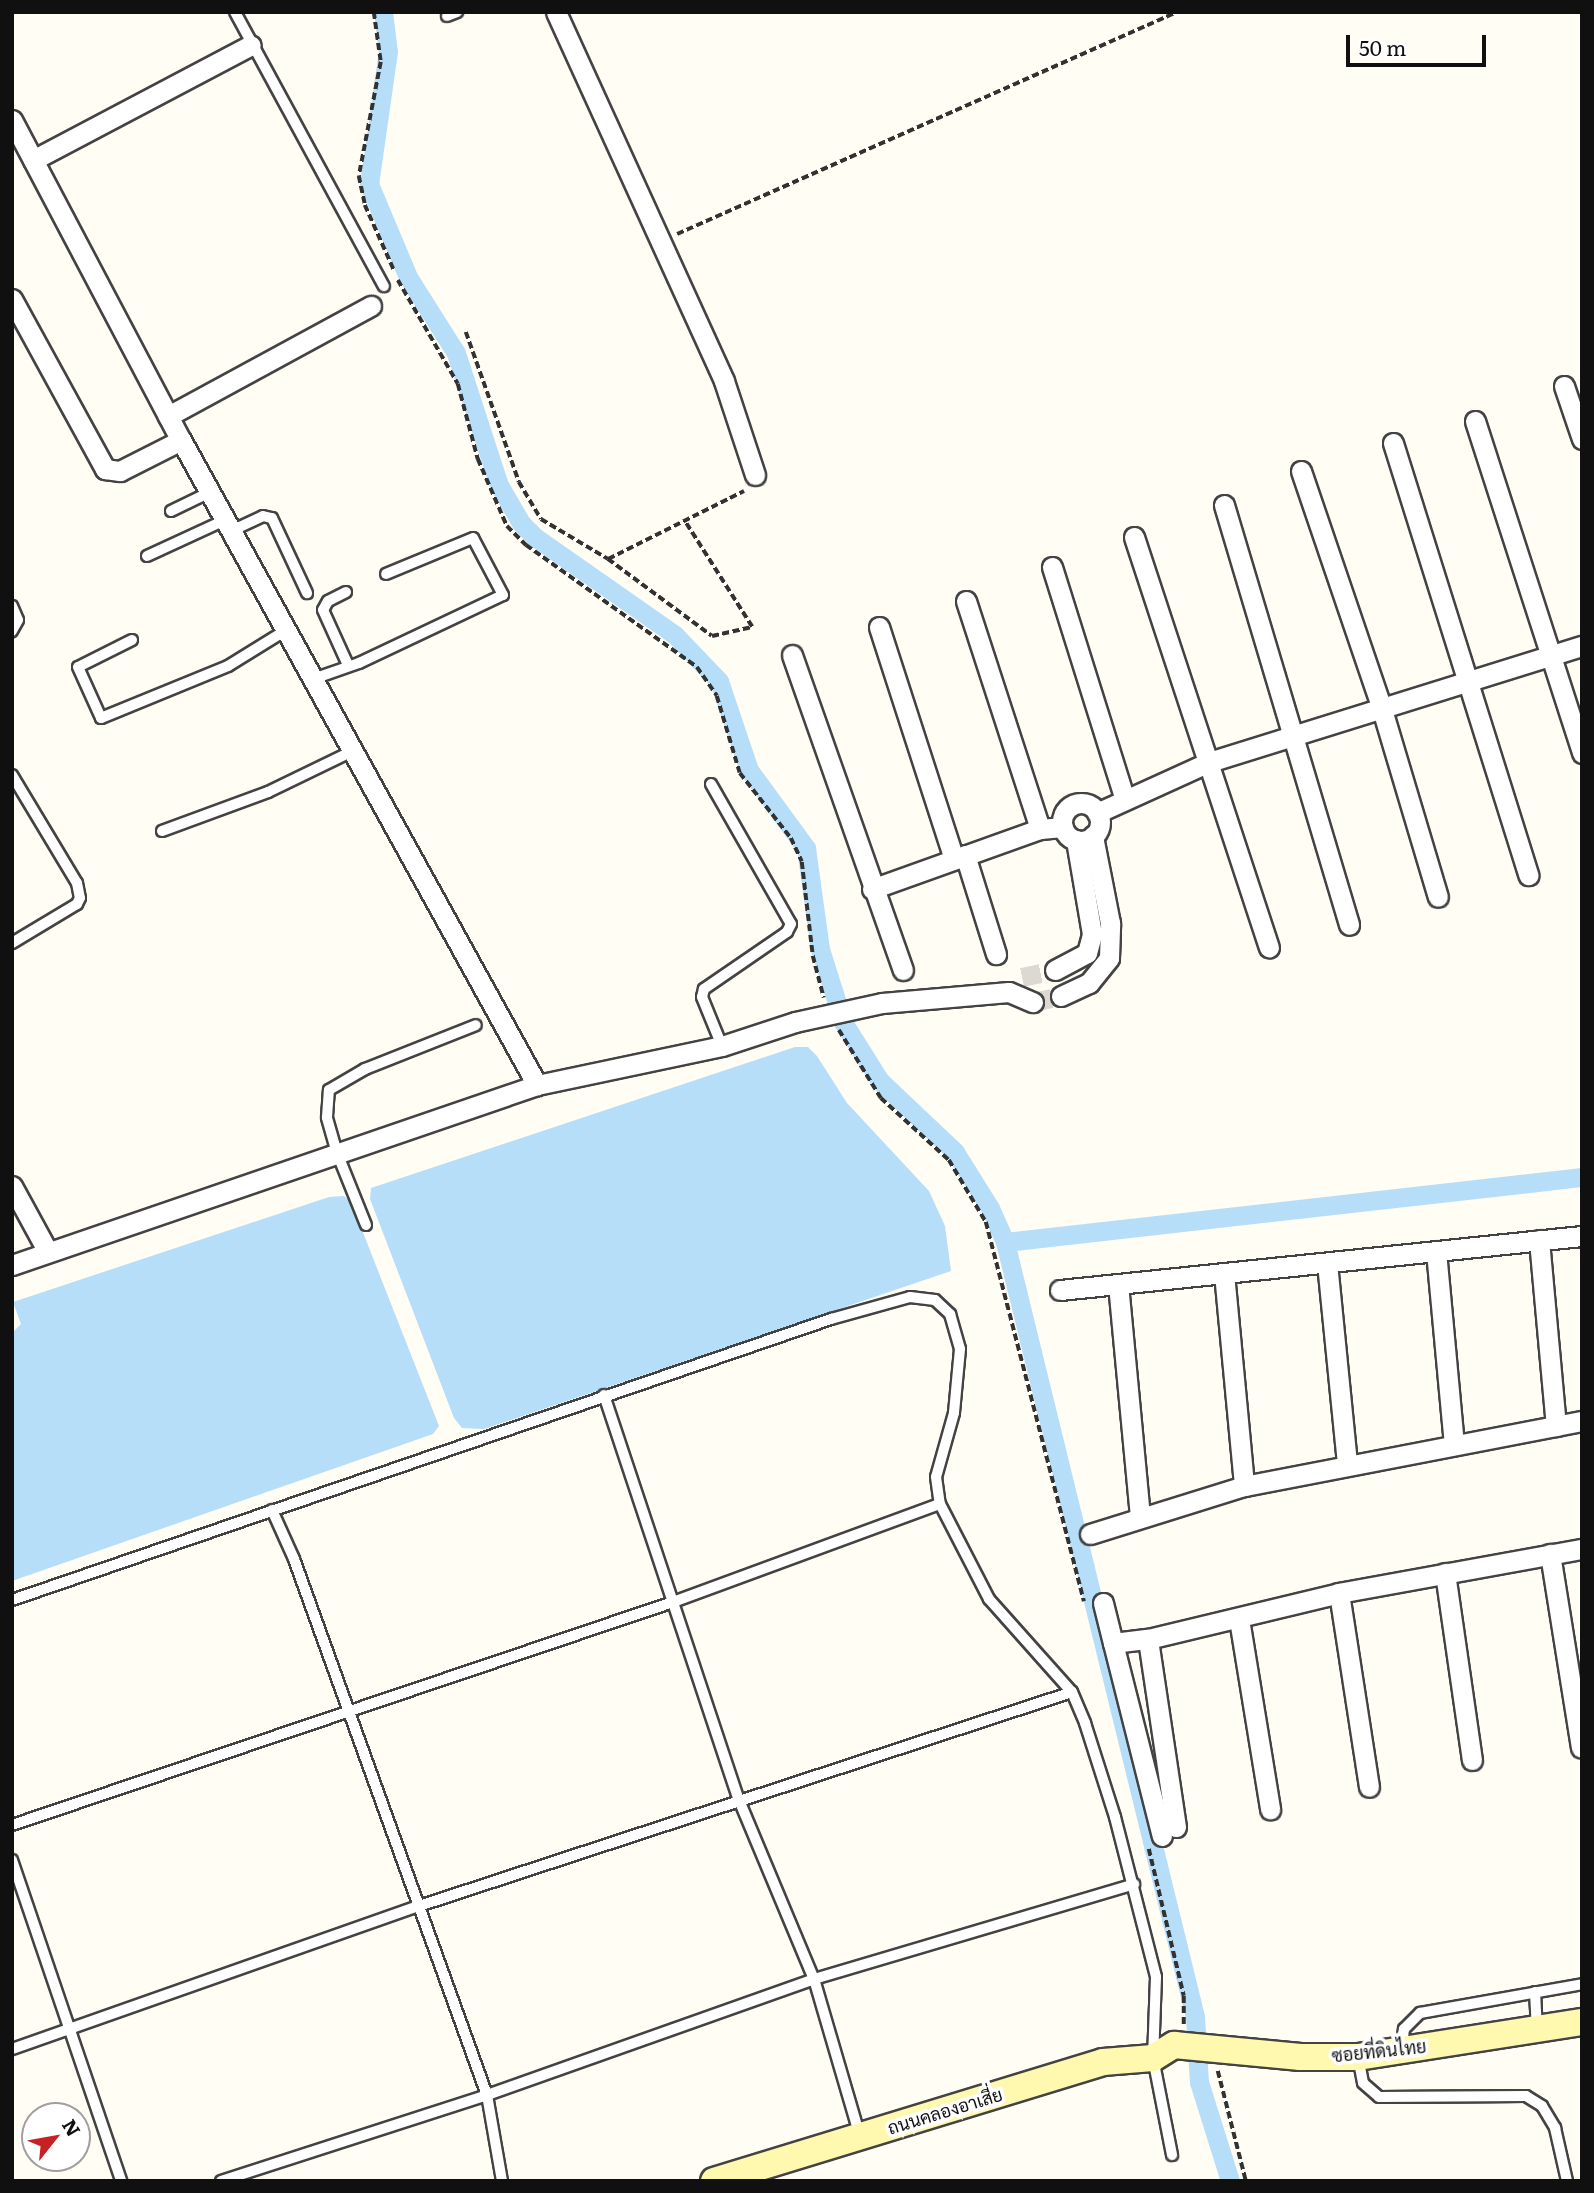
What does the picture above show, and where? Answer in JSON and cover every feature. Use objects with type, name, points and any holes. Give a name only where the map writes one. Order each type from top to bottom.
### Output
[{"type":"street","points":[[556,12],[724,381],[755,475]]},
{"type":"street","points":[[33,160],[251,45]]},
{"type":"street","points":[[12,120],[181,440],[537,1084]]},
{"type":"street","points":[[12,299],[104,469],[120,471],[181,440]]},
{"type":"street","points":[[168,416],[371,306]]},
{"type":"street","points":[[1564,386],[1582,439]]},
{"type":"street","points":[[1475,421],[1582,753]]},
{"type":"street","points":[[1393,443],[1471,682],[1528,875]]},
{"type":"street","points":[[1301,471],[1381,706],[1438,897]]},
{"type":"street","points":[[1224,505],[1349,925]]},
{"type":"street","points":[[1133,537],[1269,947]]},
{"type":"street","points":[[1052,566],[1124,797]]},
{"type":"street","points":[[966,601],[1040,829]]},
{"type":"street","points":[[879,627],[996,954]]},
{"type":"street","points":[[1097,813],[1124,797],[1209,762],[1381,706],[1471,682],[1582,646]]},
{"type":"street","points":[[792,655],[872,890],[904,970]]},
{"type":"street","points":[[872,890],[1040,829],[1077,835],[1099,825],[1097,813],[1082,803],[1070,806],[1063,816],[1077,835],[1110,923],[1109,958],[1088,983],[1061,996]]},
{"type":"street","points":[[1055,970],[1087,953],[1092,934],[1077,835]]},
{"type":"street","points":[[12,1265],[537,1084],[722,1046],[795,1022],[882,1003],[1015,985],[1033,1002]]},
{"type":"street","points":[[12,1186],[48,1252]]},
{"type":"street","points":[[1060,1290],[1582,1236]]},
{"type":"street","points":[[1539,1240],[1556,1426]]},
{"type":"street","points":[[1436,1251],[1454,1445]]},
{"type":"street","points":[[1327,1263],[1347,1465]]},
{"type":"street","points":[[1224,1273],[1244,1486]]},
{"type":"street","points":[[1118,1284],[1140,1516]]},
{"type":"street","points":[[1090,1534],[1140,1516],[1244,1486],[1582,1422]]},
{"type":"street","points":[[1113,1643],[1148,1639],[1239,1619],[1339,1593],[1582,1549]]},
{"type":"street","points":[[1550,1553],[1577,1697],[1581,1748]]},
{"type":"street","points":[[1445,1573],[1472,1760]]},
{"type":"street","points":[[1339,1593],[1369,1787]]},
{"type":"street","points":[[1103,1603],[1169,1831],[1148,1639]]},
{"type":"street","points":[[1239,1619],[1270,1809]]},
{"type":"street","name":"ซอยที่ดินไทย","points":[[1164,2052],[1212,2048],[1358,2057],[1582,2022]]},
{"type":"street","name":"ถนนคลองอาเสี่ย","points":[[714,2181],[1103,2062],[1164,2052]]},
{"type":"lane","points":[[235,12],[384,286]]},
{"type":"lane","points":[[171,511],[210,492]]},
{"type":"lane","points":[[146,556],[228,525],[263,516],[272,518],[307,593]]},
{"type":"lane","points":[[313,679],[503,595],[472,538],[386,574]]},
{"type":"lane","points":[[346,592],[328,601],[323,610],[348,665]]},
{"type":"lane","points":[[12,606],[18,620],[12,631]]},
{"type":"lane","points":[[132,640],[78,667],[101,718],[228,666],[286,630]]},
{"type":"lane","points":[[162,831],[268,792],[353,751]]},
{"type":"lane","points":[[12,775],[77,883],[80,898],[77,904],[12,943]]},
{"type":"lane","points":[[711,784],[791,924],[787,932],[704,989],[702,998],[722,1046]]},
{"type":"lane","points":[[366,1225],[337,1153],[327,1117],[329,1090],[365,1069],[476,1025]]},
{"type":"lane","points":[[12,1600],[831,1319],[910,1297],[934,1300],[950,1314],[960,1349],[954,1413],[936,1477],[940,1504],[989,1599],[1072,1692],[1133,1884],[1156,1977],[1172,2155]]},
{"type":"lane","points":[[604,1395],[739,1800],[814,1979],[860,2137]]},
{"type":"lane","points":[[12,1825],[673,1602],[940,1504]]},
{"type":"lane","points":[[272,1510],[294,1559],[487,2095],[502,2181]]},
{"type":"lane","points":[[12,2049],[419,1906],[1072,1692]]},
{"type":"lane","points":[[12,1860],[121,2181]]},
{"type":"lane","points":[[222,2181],[487,2095],[814,1979],[1133,1884]]},
{"type":"lane","points":[[1402,2050],[1404,2029],[1420,2013],[1582,1984]]},
{"type":"lane","points":[[1535,1992],[1538,2029]]},
{"type":"lane","points":[[1358,2057],[1363,2082],[1379,2097],[1525,2096],[1542,2106],[1555,2128],[1567,2181]]},
{"type":"path","points":[[660,242],[1177,12]]},
{"type":"path","points":[[466,332],[519,482],[541,519],[608,559],[712,636],[751,627],[685,522]]},
{"type":"path","points":[[608,559],[745,490],[755,475]]},
{"type":"path","points":[[1212,2048],[1246,2181]]},
{"type":"water","points":[[795,1047],[808,1047],[817,1056],[847,1103],[929,1191],[945,1226],[951,1271],[484,1429],[462,1428],[454,1418],[370,1199],[371,1188]]},
{"type":"water","points":[[344,1196],[351,1202],[439,1426],[433,1434],[12,1581],[12,1333],[21,1324],[13,1302],[329,1197]]},
{"type":"waterway","points":[[383,12],[388,51],[369,184],[408,277],[456,353],[499,485],[521,523],[535,537],[675,635],[719,681],[749,770],[806,848],[820,949],[843,1022],[880,1081],[955,1152],[990,1208],[1005,1242],[1195,2017],[1199,2082],[1230,2181]]},
{"type":"waterway","points":[[1005,1242],[1582,1177]]},
{"type":"tunnel","points":[[1022,977],[1055,970]]},
{"type":"tunnel","points":[[1033,1002],[1061,996]]}]
